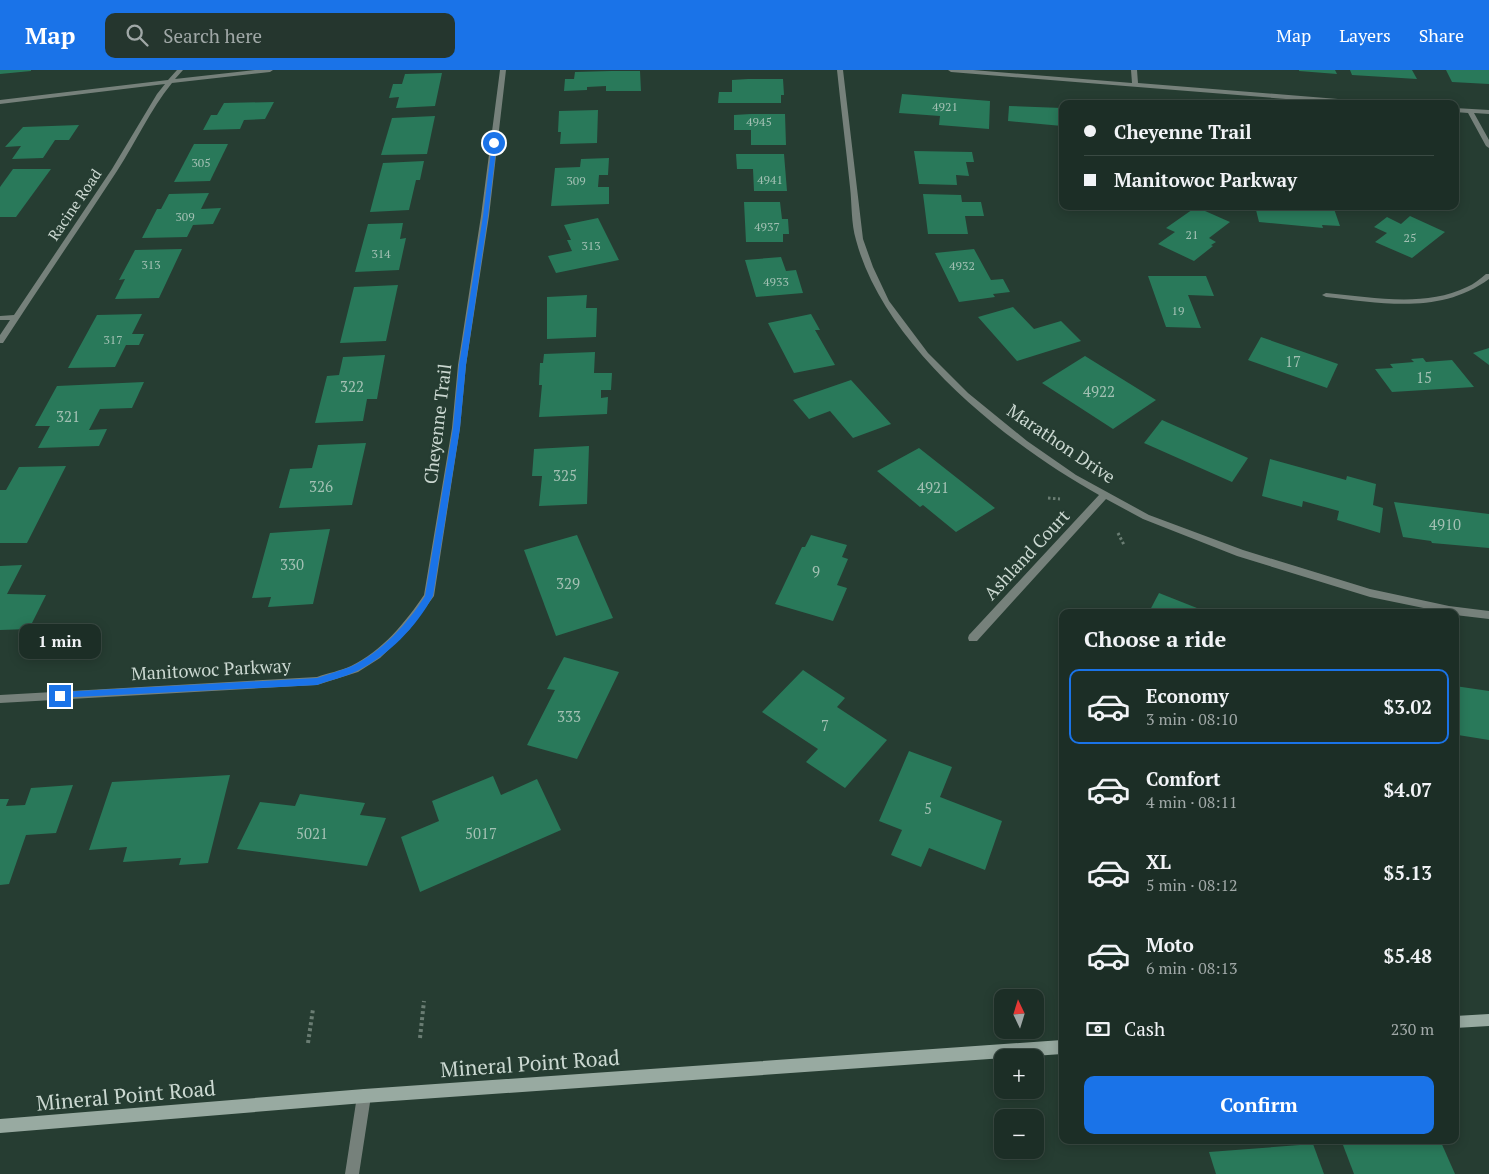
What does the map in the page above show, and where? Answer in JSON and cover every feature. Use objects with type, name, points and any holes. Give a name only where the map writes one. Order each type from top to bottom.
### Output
[{"type":"main road","points":[[1459,1022],[1489,1020]]},
{"type":"main road","name":"Mineral Point Road","points":[[0,1126],[364,1096],[1059,1047]]},
{"type":"street","name":"Racine Road","points":[[0,341],[115,169],[160,94],[180,70]]},
{"type":"street","points":[[0,102],[270,70]]},
{"type":"street","name":"Cheyenne Trail","points":[[406,627],[418,614],[429,596],[456,428],[462,365],[486,216],[503,70]]},
{"type":"street","name":"Marathon Drive","points":[[840,70],[859,239],[869,267],[885,301],[925,355],[965,395],[1024,443],[1073,477],[1146,517],[1240,553],[1370,593],[1444,609]]},
{"type":"street","points":[[951,70],[1324,100]]},
{"type":"street","points":[[1134,70],[1135,85]]},
{"type":"street","points":[[1459,110],[1489,112]]},
{"type":"street","points":[[1470,110],[1489,146]]},
{"type":"street","points":[[1326,295],[1414,302],[1452,297],[1482,283],[1489,276]]},
{"type":"street","points":[[0,318],[17,317]]},
{"type":"street","name":"Ashland Court","points":[[973,638],[1105,495]]},
{"type":"street","name":"Marathon Drive","points":[[1459,611],[1489,615]]},
{"type":"street","name":"Manitowoc Parkway","points":[[0,699],[317,681],[354,669],[371,659],[406,627]]},
{"type":"street","points":[[352,1174],[364,1096]]},
{"type":"path","points":[[1048,498],[1060,499]]},
{"type":"path","points":[[1118,533],[1124,545]]},
{"type":"path","points":[[420,1038],[424,1001]]},
{"type":"path","points":[[308,1043],[313,1009]]},
{"type":"building","points":[[0,70],[31,70],[31,71],[0,74]]},
{"type":"building","points":[[1335,70],[1337,74],[1299,71]]},
{"type":"building","points":[[1350,70],[1412,70],[1417,79],[1352,75]]},
{"type":"building","points":[[1446,70],[1489,70],[1489,84],[1452,82]]},
{"type":"building","points":[[640,71],[641,91],[606,91],[606,86],[587,87],[587,90],[564,91],[565,79],[574,79],[575,72]]},
{"type":"building","points":[[442,73],[435,106],[396,108],[399,97],[389,98],[393,84],[402,84],[405,74]]},
{"type":"building","points":[[783,79],[784,95],[781,95],[781,103],[718,103],[719,92],[732,92],[732,80]]},
{"type":"building","points":[[902,94],[990,101],[989,129],[939,125],[940,116],[899,113]]},
{"type":"building","points":[[274,102],[265,119],[244,120],[240,129],[203,130],[211,115],[217,115],[224,103]]},
{"type":"building","points":[[1009,106],[1059,108],[1059,126],[1008,121]]},
{"type":"building","points":[[598,110],[597,143],[560,144],[561,132],[558,132],[559,111]]},
{"type":"building","points":[[785,114],[786,145],[751,145],[751,130],[734,130],[734,115]]},
{"type":"building","points":[[435,116],[427,154],[381,155],[392,118]]},
{"type":"building","points":[[79,125],[69,140],[55,140],[43,158],[12,159],[21,146],[5,147],[23,127]]},
{"type":"building","points":[[194,144],[228,144],[210,181],[174,182]]},
{"type":"building","points":[[914,151],[972,152],[974,162],[966,162],[969,176],[956,175],[957,185],[919,184]]},
{"type":"building","points":[[736,154],[784,154],[787,191],[754,191],[753,169],[737,169]]},
{"type":"building","points":[[609,158],[608,175],[599,175],[598,187],[609,187],[609,204],[551,206],[555,168],[580,167],[581,159]]},
{"type":"building","points":[[424,161],[420,180],[416,180],[409,210],[370,212],[383,163]]},
{"type":"building","points":[[13,169],[51,169],[16,217],[0,217],[0,187]]},
{"type":"building","points":[[209,193],[201,209],[221,208],[213,224],[193,225],[187,237],[142,238],[157,209],[161,209],[169,194]]},
{"type":"building","points":[[923,194],[961,195],[962,202],[981,202],[984,216],[965,216],[968,234],[928,234]]},
{"type":"building","points":[[744,202],[780,202],[782,219],[788,219],[789,234],[783,234],[783,242],[746,242]]},
{"type":"building","points":[[1192,210],[1203,210],[1230,222],[1209,238],[1216,242],[1194,261],[1158,244],[1175,232],[1166,228]]},
{"type":"building","points":[[1256,210],[1334,210],[1340,226],[1322,225],[1323,228],[1259,222]]},
{"type":"building","points":[[1410,216],[1445,232],[1412,258],[1375,242],[1387,233],[1374,227],[1387,217],[1401,224]]},
{"type":"building","points":[[598,218],[619,260],[556,273],[548,256],[572,251],[567,240],[571,240],[564,225]]},
{"type":"building","points":[[403,223],[400,239],[406,238],[399,270],[355,272],[368,224]]},
{"type":"building","points":[[182,249],[159,298],[115,299],[125,279],[119,280],[135,250]]},
{"type":"building","points":[[974,249],[991,280],[1003,279],[1010,292],[993,294],[995,297],[959,302],[935,253]]},
{"type":"building","points":[[781,257],[786,271],[796,270],[803,293],[756,297],[745,260]]},
{"type":"building","points":[[1148,276],[1206,276],[1214,296],[1188,295],[1201,328],[1166,327]]},
{"type":"building","points":[[398,285],[386,341],[340,343],[354,287]]},
{"type":"building","points":[[587,295],[586,308],[597,308],[596,337],[547,339],[547,297]]},
{"type":"building","points":[[1013,307],[1034,329],[1061,321],[1081,341],[1017,361],[978,317]]},
{"type":"building","points":[[142,314],[132,334],[144,334],[139,345],[126,345],[115,367],[68,368],[97,315]]},
{"type":"building","points":[[811,314],[820,330],[815,330],[835,365],[794,373],[768,323]]},
{"type":"building","points":[[1261,337],[1338,364],[1327,388],[1248,360]]},
{"type":"building","points":[[1489,348],[1489,365],[1473,353]]},
{"type":"building","points":[[595,352],[594,373],[612,373],[611,390],[601,390],[601,398],[608,397],[607,414],[539,417],[542,385],[539,385],[540,363],[543,363],[544,354]]},
{"type":"building","points":[[385,355],[377,399],[367,399],[363,421],[315,423],[327,376],[339,375],[343,357]]},
{"type":"building","points":[[1085,356],[1156,400],[1113,429],[1042,383]]},
{"type":"building","points":[[1423,358],[1426,362],[1452,360],[1474,387],[1392,392],[1375,369],[1393,368],[1390,364],[1414,362],[1411,359]]},
{"type":"building","points":[[851,380],[891,424],[853,438],[830,411],[809,419],[793,400]]},
{"type":"building","points":[[144,382],[132,408],[100,409],[89,430],[107,429],[99,446],[38,448],[50,426],[35,426],[57,386]]},
{"type":"building","points":[[1162,420],[1248,458],[1232,482],[1144,443]]},
{"type":"building","points":[[366,443],[352,505],[279,508],[290,469],[312,468],[318,445]]},
{"type":"building","points":[[589,446],[587,504],[539,506],[542,476],[532,476],[534,449]]},
{"type":"building","points":[[919,448],[995,508],[956,532],[923,505],[920,507],[877,471]]},
{"type":"building","points":[[1270,459],[1346,480],[1347,476],[1376,484],[1373,505],[1383,508],[1380,533],[1337,520],[1339,511],[1303,501],[1302,507],[1262,496]]},
{"type":"building","points":[[66,466],[27,543],[0,543],[0,490],[6,490],[19,467]]},
{"type":"building","points":[[1394,502],[1489,514],[1489,548],[1432,543],[1431,541],[1403,537]]},
{"type":"building","points":[[330,529],[313,604],[268,607],[271,597],[252,598],[270,533]]},
{"type":"building","points":[[577,535],[613,618],[556,636],[524,550]]},
{"type":"building","points":[[811,535],[847,545],[842,557],[848,559],[837,585],[847,588],[833,621],[775,604],[802,547],[805,547]]},
{"type":"building","points":[[22,565],[7,594],[46,595],[29,629],[0,630],[0,566]]},
{"type":"building","points":[[1159,593],[1199,609],[1151,609]]},
{"type":"building","points":[[564,657],[619,672],[577,759],[527,745],[555,690],[547,689]]},
{"type":"building","points":[[803,670],[845,698],[837,707],[887,740],[845,788],[806,762],[818,749],[762,712]]},
{"type":"building","points":[[1459,687],[1489,691],[1489,740],[1459,735]]},
{"type":"building","points":[[909,751],[952,767],[940,797],[1002,821],[985,870],[929,848],[921,867],[891,855],[902,830],[879,821]]},
{"type":"building","points":[[230,775],[208,863],[179,865],[181,858],[123,862],[127,847],[89,850],[112,782]]},
{"type":"building","points":[[493,776],[501,795],[537,779],[561,830],[420,892],[401,837],[439,821],[432,801]]},
{"type":"building","points":[[73,785],[56,833],[26,835],[9,884],[0,885],[0,799],[9,799],[6,806],[25,805],[31,788]]},
{"type":"building","points":[[300,794],[365,803],[360,815],[386,818],[367,866],[237,849],[260,802],[295,806]]},
{"type":"building","points":[[1313,1144],[1324,1174],[1216,1174],[1209,1152]]},
{"type":"building","points":[[1442,1144],[1455,1174],[1354,1174],[1343,1145]]},
{"type":"route","points":[[60,696],[317,681],[354,669],[371,659],[418,614],[429,596],[456,428],[462,365],[478,254],[486,216],[494,143]]}]
